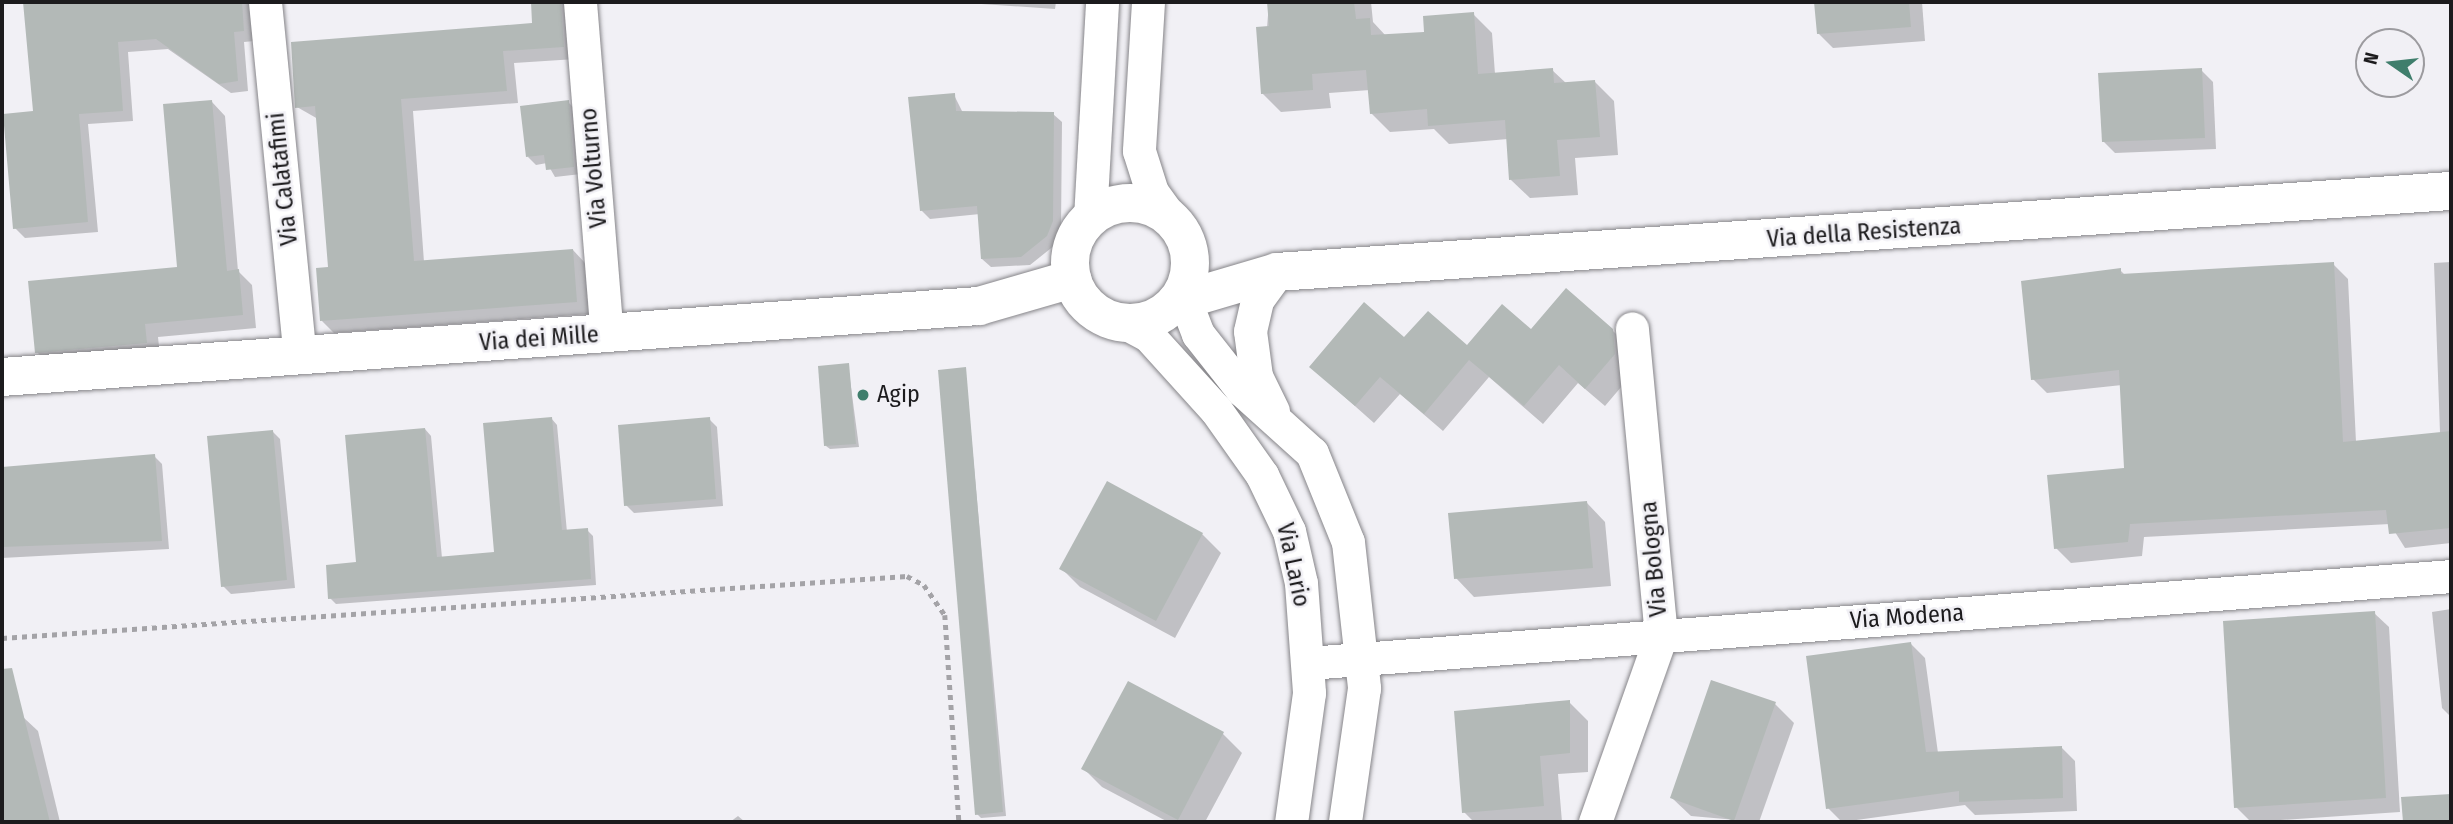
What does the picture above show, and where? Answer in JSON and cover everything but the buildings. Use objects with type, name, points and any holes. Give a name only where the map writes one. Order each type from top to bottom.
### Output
[{"type":"street","name":"Via Calatafimi","points":[[265,2],[300,356]]},
{"type":"street","name":"Via Volturno","points":[[580,2],[607,334]]},
{"type":"street","points":[[1102,2],[1090,218],[1074,241],[1072,279],[1095,313],[1125,323],[1152,320],[1183,293]]},
{"type":"street","points":[[1148,2],[1139,151],[1152,192],[1188,244],[1183,293],[1198,334],[1221,366],[1312,453],[1335,500],[1355,577],[1363,660],[1359,744],[1345,822]]},
{"type":"street","name":"Via della Resistenza","points":[[1183,293],[1277,272],[2451,191]]},
{"type":"street","points":[[1090,218],[1131,202],[1174,221]]},
{"type":"street","name":"Via della Resistenza","points":[[1174,221],[1226,259],[1277,272]]},
{"type":"street","points":[[1277,272],[1254,309],[1251,343],[1261,390],[1290,431]]},
{"type":"street","name":"Via dei Mille","points":[[2,377],[995,305],[1072,279]]},
{"type":"street","name":"Via Lario","points":[[1125,323],[1148,335],[1216,410],[1272,493],[1301,583],[1308,663],[1306,745],[1291,822]]},
{"type":"street","name":"Via Bologna","points":[[1595,822],[1661,636],[1632,328]]},
{"type":"street","name":"Via Modena","points":[[1308,663],[2451,576]]},
{"type":"path","points":[[2,638],[906,576],[924,585],[944,615],[959,822]]},
{"type":"place","name":"Agip","points":[[863,395]]}]
